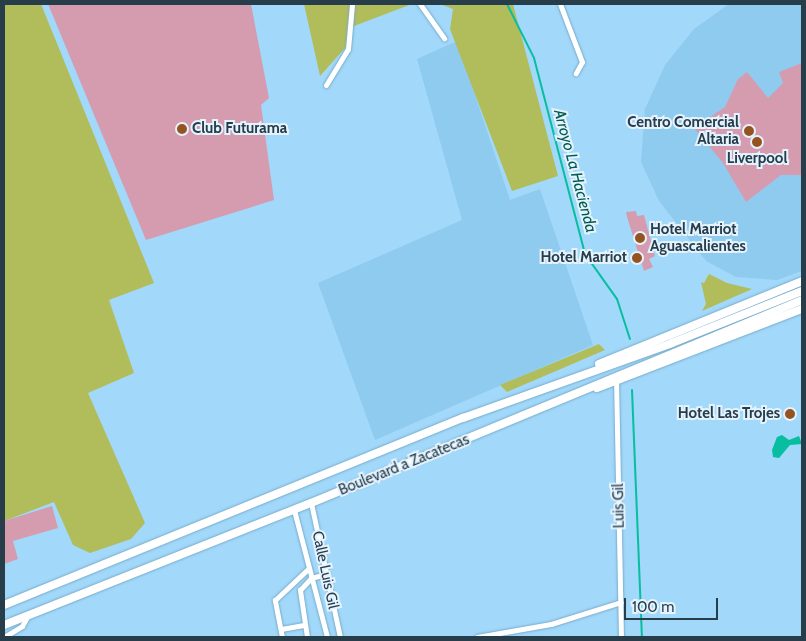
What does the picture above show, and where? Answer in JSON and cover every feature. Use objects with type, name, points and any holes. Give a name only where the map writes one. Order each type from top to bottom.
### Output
[{"type":"main road","points":[[574,376],[802,281]]},
{"type":"main road","name":"Boulevard a Zacatecas","points":[[4,604],[574,376],[672,343],[802,291]]},
{"type":"main road","name":"Boulevard a Zacatecas","points":[[4,624],[294,510],[616,379],[802,300]]},
{"type":"main road","points":[[616,379],[802,310]]},
{"type":"street","points":[[326,85],[348,49],[352,4]]},
{"type":"street","points":[[420,4],[444,38]]},
{"type":"street","points":[[560,4],[582,62],[576,73]]},
{"type":"street","name":"Luis Gil","points":[[616,379],[622,637]]},
{"type":"street","name":"Calle Luis Gil","points":[[311,503],[340,637]]},
{"type":"street","name":"Calle Luis Gil","points":[[294,510],[327,637]]},
{"type":"street","points":[[282,637],[275,600],[308,569]]},
{"type":"street","points":[[307,637],[300,590],[311,578],[326,574]]},
{"type":"street","points":[[477,637],[551,624],[621,602]]},
{"type":"street","points":[[4,637],[22,626],[28,615]]},
{"type":"street","points":[[281,629],[304,624]]},
{"type":"shaded area","points":[[4,4],[41,4],[154,283],[109,300],[134,373],[88,393],[145,523],[131,539],[90,553],[73,545],[54,502],[4,521]]},
{"type":"shaded area","points":[[304,4],[412,4],[354,26],[345,48],[320,76]]},
{"type":"shaded area","points":[[440,4],[513,4],[558,176],[512,191],[450,29],[453,9]]},
{"type":"shaded area","name":"Centro Comercial Altaria","points":[[729,4],[802,4],[802,271],[777,280],[736,277],[706,261],[659,201],[641,162],[645,109],[665,65],[694,29]]},
{"type":"shaded area","points":[[457,41],[510,200],[540,189],[593,345],[375,440],[318,283],[462,220],[417,59]]},
{"type":"shaded area","points":[[709,274],[727,283],[752,289],[702,311],[706,304],[701,282],[704,283]]},
{"type":"shaded area","points":[[599,344],[605,350],[507,392],[500,385]]},
{"type":"shaded area","points":[[782,435],[789,440],[799,436],[802,444],[790,445],[779,458],[773,457],[772,450],[777,437]]},
{"type":"building","name":"Club Futurama","points":[[48,4],[251,4],[269,98],[261,105],[274,200],[146,240]]},
{"type":"building","name":"Centro Comercial Altaria","points":[[802,63],[802,175],[781,175],[746,202],[723,163],[694,128],[725,107],[738,79],[747,72],[768,98],[783,83],[779,72]]},
{"type":"building","name":"Hotel Marriot Aguascalientes","points":[[636,211],[637,216],[644,215],[655,256],[649,259],[653,267],[644,271],[626,212]]},
{"type":"building","points":[[52,506],[58,528],[13,541],[18,559],[4,564],[4,521]]},
{"type":"waterway","name":"Arroyo La Hacienda","points":[[507,4],[534,58],[585,254],[617,299],[630,339]]},
{"type":"waterway","name":"Arroyo La Hacienda","points":[[632,390],[642,637]]},
{"type":"place","name":"Club Futurama","points":[[182,129]]},
{"type":"place","name":"Centro Comercial Altaria","points":[[749,131]]},
{"type":"place","name":"Liverpool","points":[[757,142]]},
{"type":"place","name":"Hotel Marriot Aguascalientes","points":[[640,238]]},
{"type":"place","name":"Hotel Marriot","points":[[637,258]]},
{"type":"place","name":"Hotel Las Trojes","points":[[790,414]]}]
